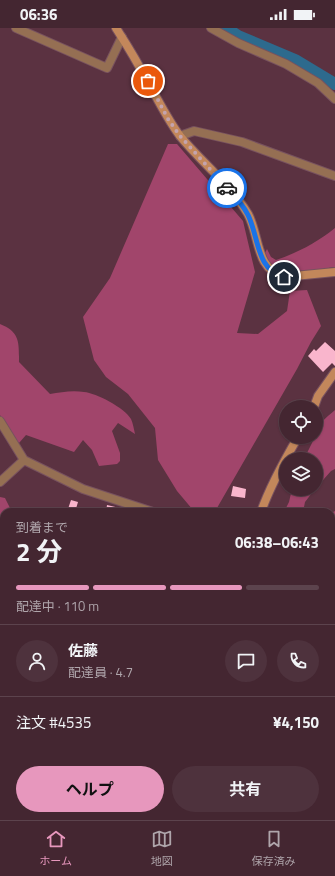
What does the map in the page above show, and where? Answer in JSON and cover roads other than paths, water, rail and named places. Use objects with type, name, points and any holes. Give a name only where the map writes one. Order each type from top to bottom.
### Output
[{"type":"main road","points":[[116,28],[122,36],[168,119],[180,136],[238,200],[248,216],[266,267],[277,275],[284,277],[335,272]]},
{"type":"main road","points":[[317,400],[335,372]]},
{"type":"main road","points":[[263,508],[294,444]]},
{"type":"street","points":[[16,28],[107,68],[122,36]]},
{"type":"street","points":[[211,28],[238,43],[286,64],[318,83],[335,99]]},
{"type":"street","points":[[180,136],[194,131],[242,142],[335,176]]},
{"type":"street","points":[[0,421],[24,460],[83,489],[141,508]]},
{"type":"street","points":[[0,482],[24,460]]},
{"type":"waterway","points":[[226,28],[238,36],[295,60],[335,84]]}]
